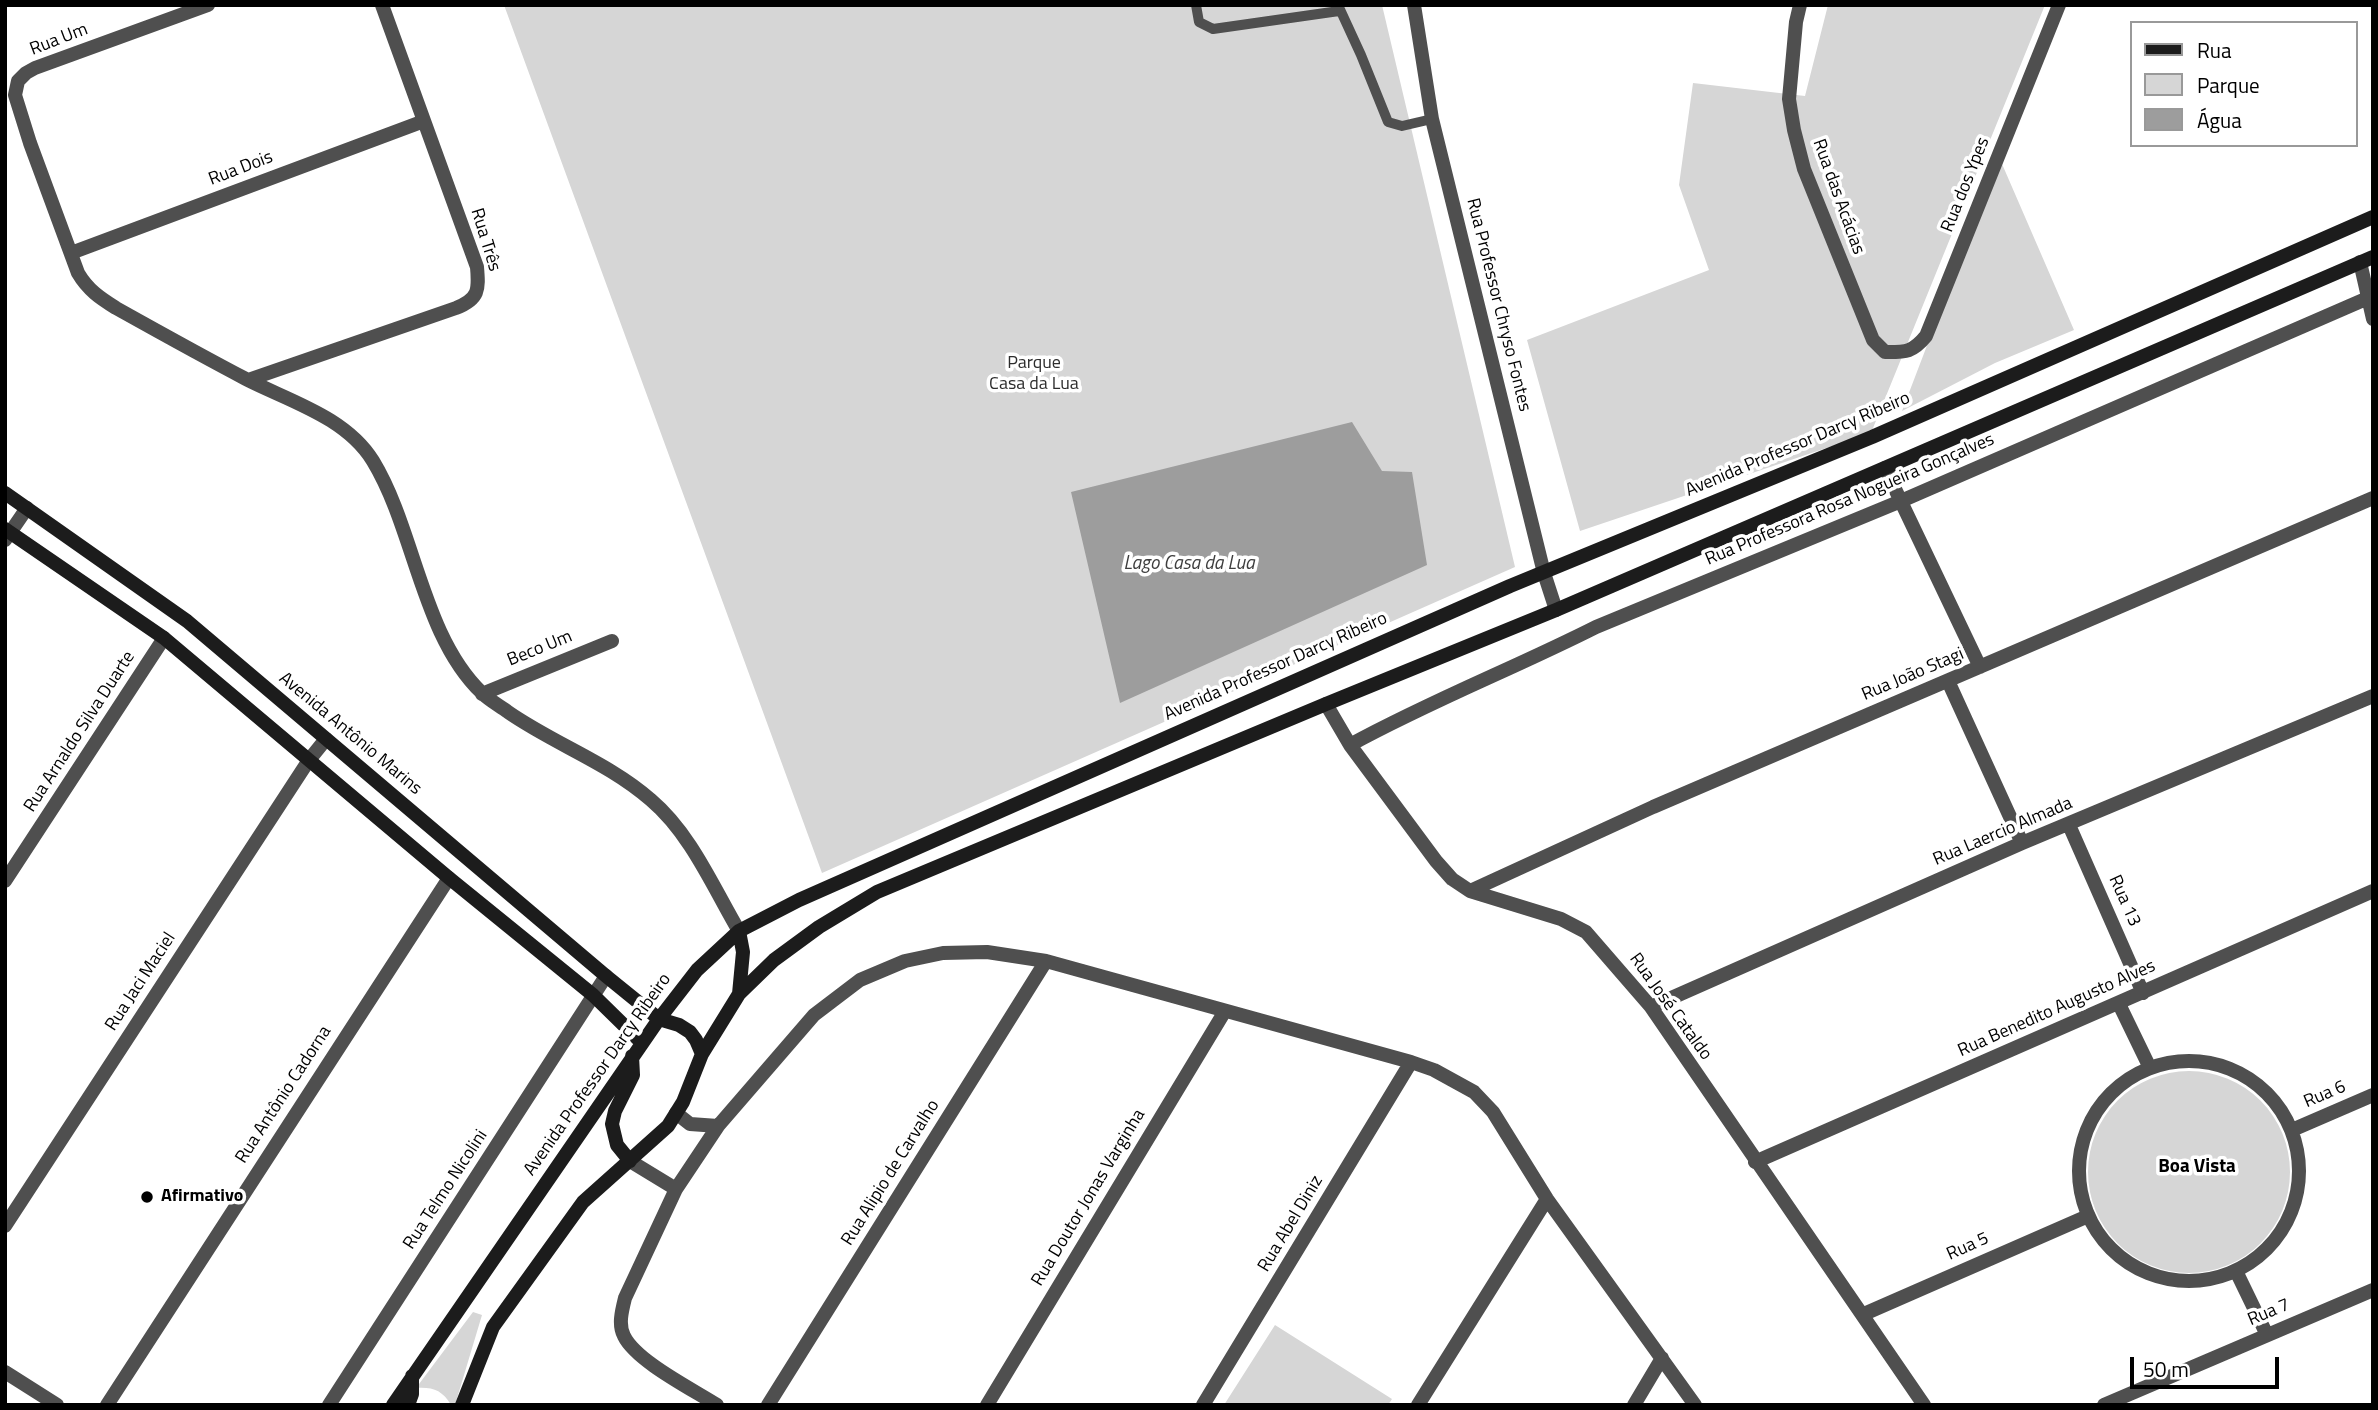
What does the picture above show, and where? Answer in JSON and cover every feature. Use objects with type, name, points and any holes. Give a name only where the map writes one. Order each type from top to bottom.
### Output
[{"type":"main road","name":"Avenida Professor Darcy Ribeiro","points":[[393,1405],[641,1042],[697,970],[739,931],[766,915],[916,846],[1497,591],[1872,437],[2373,217]]},
{"type":"main road","points":[[462,1405],[493,1327],[583,1202],[668,1126],[683,1102],[702,1054],[739,994],[774,960],[819,927],[877,892],[1556,610],[2366,260]]},
{"type":"main road","name":"Avenida Antônio Marins","points":[[5,493],[187,621],[606,976],[659,1019],[679,1025],[690,1032],[702,1054]]},
{"type":"main road","points":[[7,534],[164,639],[593,995],[641,1042]]},
{"type":"main road","points":[[739,931],[743,952],[739,994]]},
{"type":"main road","points":[[630,1161],[617,1145],[612,1124],[615,1111],[633,1075],[632,1056]]},
{"type":"main road","points":[[408,1405],[412,1394],[412,1375]]},
{"type":"street","name":"Rua Um","points":[[71,253],[15,95],[18,82],[35,68],[208,5]]},
{"type":"street","name":"Rua Três","points":[[248,380],[456,308],[468,303],[475,296],[479,284],[477,267],[382,5]]},
{"type":"street","name":"Rua Professor Chryso Fontes","points":[[1414,5],[1432,120],[1556,610]]},
{"type":"street","name":"Rua das Acácias","points":[[1800,5],[1789,99],[1794,130],[1804,169],[1868,328],[1873,340],[1885,352]]},
{"type":"street","name":"Rua dos Ypes","points":[[1885,352],[1903,352],[1916,348],[1926,336],[2059,5]]},
{"type":"street","name":"Rua Dois","points":[[71,253],[424,121]]},
{"type":"street","points":[[71,253],[86,285],[96,296],[355,437],[372,460],[392,499],[432,611],[457,662],[482,694],[525,724],[605,768],[650,799],[670,818],[686,840],[739,931]]},
{"type":"street","points":[[2366,260],[2368,298],[2373,319]]},
{"type":"street","name":"Rua Professora Rosa Nogueira Gonçalves","points":[[1350,745],[1398,718],[1596,628],[1901,501],[2368,298]]},
{"type":"street","points":[[1885,468],[1980,667]]},
{"type":"street","name":"Rua João Stagi","points":[[1470,891],[1653,807],[2373,498]]},
{"type":"street","points":[[7,534],[27,509]]},
{"type":"street","name":"Rua Arnaldo Silva Duarte","points":[[5,881],[164,639]]},
{"type":"street","name":"Beco Um","points":[[482,694],[612,641]]},
{"type":"street","points":[[1948,681],[2022,843]]},
{"type":"street","name":"Rua Laercio Almada","points":[[1651,1007],[2022,843],[2373,696]]},
{"type":"street","name":"Rua José Cataldo","points":[[1326,704],[1350,745],[1436,861],[1452,878],[1470,891],[1561,919],[1586,932],[1651,1007],[1924,1405]]},
{"type":"street","name":"Rua Jaci Maciel","points":[[5,1226],[309,760],[326,739]]},
{"type":"street","name":"Rua 13","points":[[2070,825],[2143,993]]},
{"type":"street","name":"Rua Antônio Cadorna","points":[[107,1405],[449,878]]},
{"type":"street","name":"Rua Benedito Augusto Alves","points":[[1755,1162],[2373,891]]},
{"type":"street","points":[[717,1405],[634,1351],[622,1334],[621,1317],[625,1298],[676,1189],[718,1126],[814,1015],[860,980],[905,961],[943,953],[987,953],[1046,961],[1411,1062],[1447,1076],[1474,1092],[1493,1112],[1547,1199],[1695,1405]]},
{"type":"street","name":"Rua Alipio de Carvalho","points":[[768,1405],[1046,961]]},
{"type":"street","name":"Rua Telmo Nicolini","points":[[329,1405],[606,976]]},
{"type":"street","points":[[2119,1004],[2150,1068]]},
{"type":"street","name":"Rua Doutor Jonas Varginha","points":[[987,1405],[1225,1011]]},
{"type":"street","points":[[2184,1061],[2218,1065],[2249,1078],[2275,1101],[2292,1130],[2300,1163],[2297,1196],[2285,1227],[2264,1253],[2236,1271],[2208,1280],[2179,1281],[2151,1274],[2125,1261],[2104,1241],[2088,1216],[2080,1187],[2080,1157],[2087,1129],[2102,1103],[2124,1082],[2150,1068],[2184,1061]]},
{"type":"street","name":"Rua Abel Diniz","points":[[1203,1405],[1411,1062]]},
{"type":"street","name":"Rua 6","points":[[2292,1130],[2373,1096]]},
{"type":"street","points":[[676,1113],[690,1124],[718,1126]]},
{"type":"street","points":[[630,1161],[676,1189]]},
{"type":"street","points":[[1418,1405],[1547,1199]]},
{"type":"street","name":"Rua 5","points":[[1864,1314],[2088,1216]]},
{"type":"street","points":[[2236,1271],[2267,1335]]},
{"type":"street","name":"Rua 7","points":[[2104,1405],[2373,1290]]},
{"type":"street","points":[[1634,1405],[1662,1358]]},
{"type":"street","points":[[5,1372],[57,1405]]},
{"type":"lane","points":[[1196,5],[1199,22],[1213,29],[1339,8],[1362,55],[1388,122],[1402,126],[1432,120]]},
{"type":"green space","name":"Parque Casa da Lua","points":[[504,5],[1382,5],[1515,567],[822,873]]},
{"type":"green space","points":[[1828,5],[2045,5],[1871,433],[1580,531],[1527,340],[1709,270],[1679,185],[1693,83],[1805,96]]},
{"type":"green space","points":[[1999,157],[2074,330],[1995,363],[1902,411]]},
{"type":"green space","points":[[2189,1071],[2228,1078],[2261,1100],[2283,1133],[2290,1172],[2283,1211],[2261,1244],[2228,1266],[2189,1273],[2150,1266],[2117,1244],[2095,1211],[2088,1172],[2095,1133],[2117,1100],[2150,1078]]},
{"type":"green space","points":[[473,1312],[482,1315],[455,1405],[451,1405],[436,1391],[416,1388]]},
{"type":"green space","points":[[1275,1325],[1392,1399],[1388,1405],[1224,1405]]},
{"type":"water","name":"Lago Casa da Lua","points":[[1352,422],[1382,471],[1412,472],[1427,565],[1120,703],[1071,492]]},
{"type":"place","name":"Afirmativo","points":[[147,1197]]},
{"type":"district","name":"Boa Vista","points":[[2197,1167]]}]
